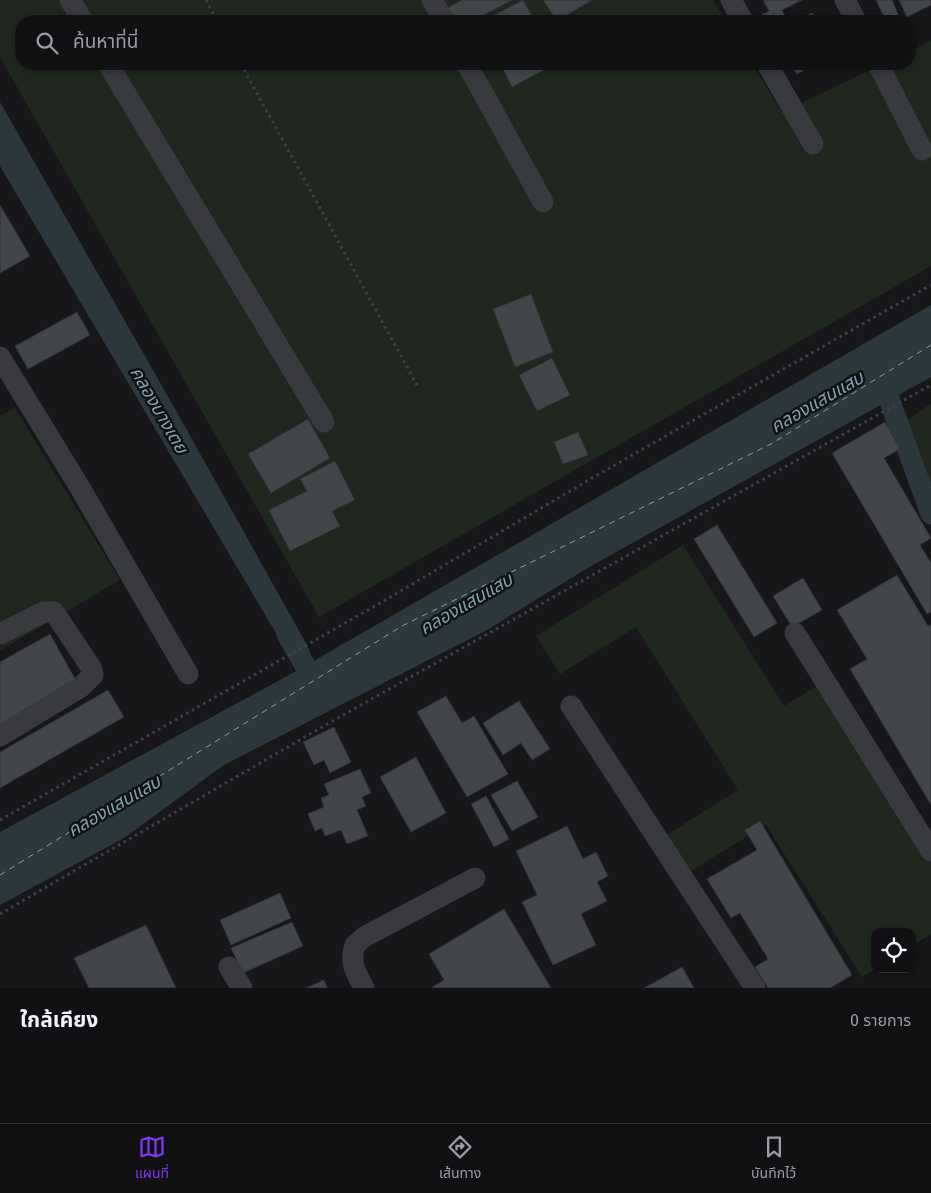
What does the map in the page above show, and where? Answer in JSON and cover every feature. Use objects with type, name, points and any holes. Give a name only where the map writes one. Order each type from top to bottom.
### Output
[{"type":"street","points":[[70,0],[79,15]]},
{"type":"street","points":[[432,0],[441,15]]},
{"type":"street","points":[[731,0],[740,15]]},
{"type":"street","points":[[846,0],[853,15]]},
{"type":"street","points":[[112,70],[324,422]]},
{"type":"street","points":[[470,70],[543,202]]},
{"type":"street","points":[[770,70],[813,144]]},
{"type":"street","points":[[881,70],[922,150]]},
{"type":"street","points":[[0,357],[80,486],[188,674]]},
{"type":"street","points":[[0,634],[44,612],[54,612],[92,669],[93,675],[82,688],[0,736]]},
{"type":"street","points":[[795,633],[931,851]]},
{"type":"street","points":[[571,706],[755,988]]},
{"type":"street","points":[[364,988],[352,962],[355,945],[364,937],[475,878]]},
{"type":"street","points":[[229,967],[242,988]]},
{"type":"path","points":[[206,0],[214,15]]},
{"type":"path","points":[[244,70],[417,386]]},
{"type":"path","points":[[0,820],[307,645],[599,474],[931,285]]},
{"type":"path","points":[[0,914],[336,719],[931,385]]},
{"type":"shaded area","points":[[0,0],[713,0],[722,15],[15,15],[15,70],[756,70],[782,112],[870,70],[916,70],[916,48],[931,41],[931,266],[319,617],[0,57]]},
{"type":"shaded area","points":[[931,404],[931,494],[905,421]]},
{"type":"shaded area","points":[[15,408],[120,580],[0,651],[0,416]]},
{"type":"shaded area","points":[[683,545],[784,706],[822,683],[931,855],[931,934],[916,943],[916,928],[871,928],[871,971],[862,977],[766,825],[688,873],[665,836],[738,790],[636,627],[560,674],[536,636]]},
{"type":"water","points":[[0,102],[307,645],[310,652],[293,662],[0,166]]},
{"type":"water","name":"คลองแสนแสบ","points":[[931,305],[931,377],[591,566],[487,630],[224,765],[124,838],[0,905],[0,832],[291,674]]},
{"type":"building","points":[[462,0],[512,0],[484,15],[450,15],[446,9]]},
{"type":"building","points":[[523,0],[532,15],[494,15]]},
{"type":"building","points":[[543,0],[592,0],[567,15],[553,15]]},
{"type":"building","points":[[763,0],[802,0],[782,10],[784,15],[762,15],[769,11]]},
{"type":"building","points":[[876,0],[892,0],[898,15],[883,15]]},
{"type":"building","points":[[899,0],[931,0],[931,5],[911,15],[906,15]]},
{"type":"building","points":[[504,70],[544,70],[512,87]]},
{"type":"building","points":[[795,70],[805,70],[797,74]]},
{"type":"building","points":[[0,205],[30,256],[0,273]]},
{"type":"building","points":[[531,294],[553,352],[515,367],[493,309]]},
{"type":"building","points":[[77,312],[90,335],[28,369],[15,346]]},
{"type":"building","points":[[552,358],[570,395],[537,411],[519,375]]},
{"type":"building","points":[[308,419],[330,458],[271,493],[248,454]]},
{"type":"building","points":[[885,422],[900,449],[884,458],[931,538],[920,545],[931,563],[931,612],[927,614],[832,453]]},
{"type":"building","points":[[578,432],[588,455],[563,464],[554,442]]},
{"type":"building","points":[[335,461],[355,500],[332,511],[340,526],[290,551],[269,510],[307,491],[300,479]]},
{"type":"building","points":[[717,525],[777,623],[754,637],[694,539]]},
{"type":"building","points":[[897,575],[928,626],[931,625],[931,805],[850,669],[867,659],[837,610]]},
{"type":"building","points":[[803,578],[822,610],[792,627],[773,596]]},
{"type":"building","points":[[50,634],[78,684],[0,727],[0,662]]},
{"type":"building","points":[[108,690],[124,717],[0,788],[0,752]]},
{"type":"building","points":[[446,696],[462,723],[474,716],[508,774],[467,797],[417,712]]},
{"type":"building","points":[[519,701],[550,749],[532,760],[521,743],[503,755],[483,723]]},
{"type":"building","points":[[334,727],[351,762],[330,773],[324,760],[314,765],[303,742]]},
{"type":"building","points":[[416,757],[446,813],[411,832],[380,777]]},
{"type":"building","points":[[360,769],[371,793],[362,797],[366,806],[357,810],[368,836],[347,844],[341,830],[325,836],[322,828],[315,831],[308,814],[324,807],[321,798],[329,795],[324,784]]},
{"type":"building","points":[[517,781],[538,817],[512,831],[491,795]]},
{"type":"building","points":[[486,796],[509,839],[494,847],[471,804]]},
{"type":"building","points":[[760,821],[852,975],[830,988],[768,988],[755,967],[768,959],[740,913],[731,918],[707,879],[757,850],[745,830]]},
{"type":"building","points":[[567,826],[583,859],[596,852],[608,876],[597,882],[607,901],[581,914],[596,945],[553,965],[522,902],[537,895],[516,851]]},
{"type":"building","points":[[280,893],[291,918],[231,945],[220,920]]},
{"type":"building","points":[[504,909],[551,988],[431,988],[444,980],[429,954]]},
{"type":"building","points":[[292,922],[303,946],[243,973],[231,948]]},
{"type":"building","points":[[146,925],[176,988],[89,988],[74,958]]},
{"type":"building","points":[[682,967],[694,988],[644,988]]},
{"type":"building","points":[[324,980],[327,988],[306,988]]},
{"type":"waterway","points":[[880,374],[931,514]]},
{"type":"waterway","name":"คลองบางเตย","points":[[287,634],[318,688]]},
{"type":"ferry route","points":[[0,875],[402,626],[771,444],[931,345]]}]
